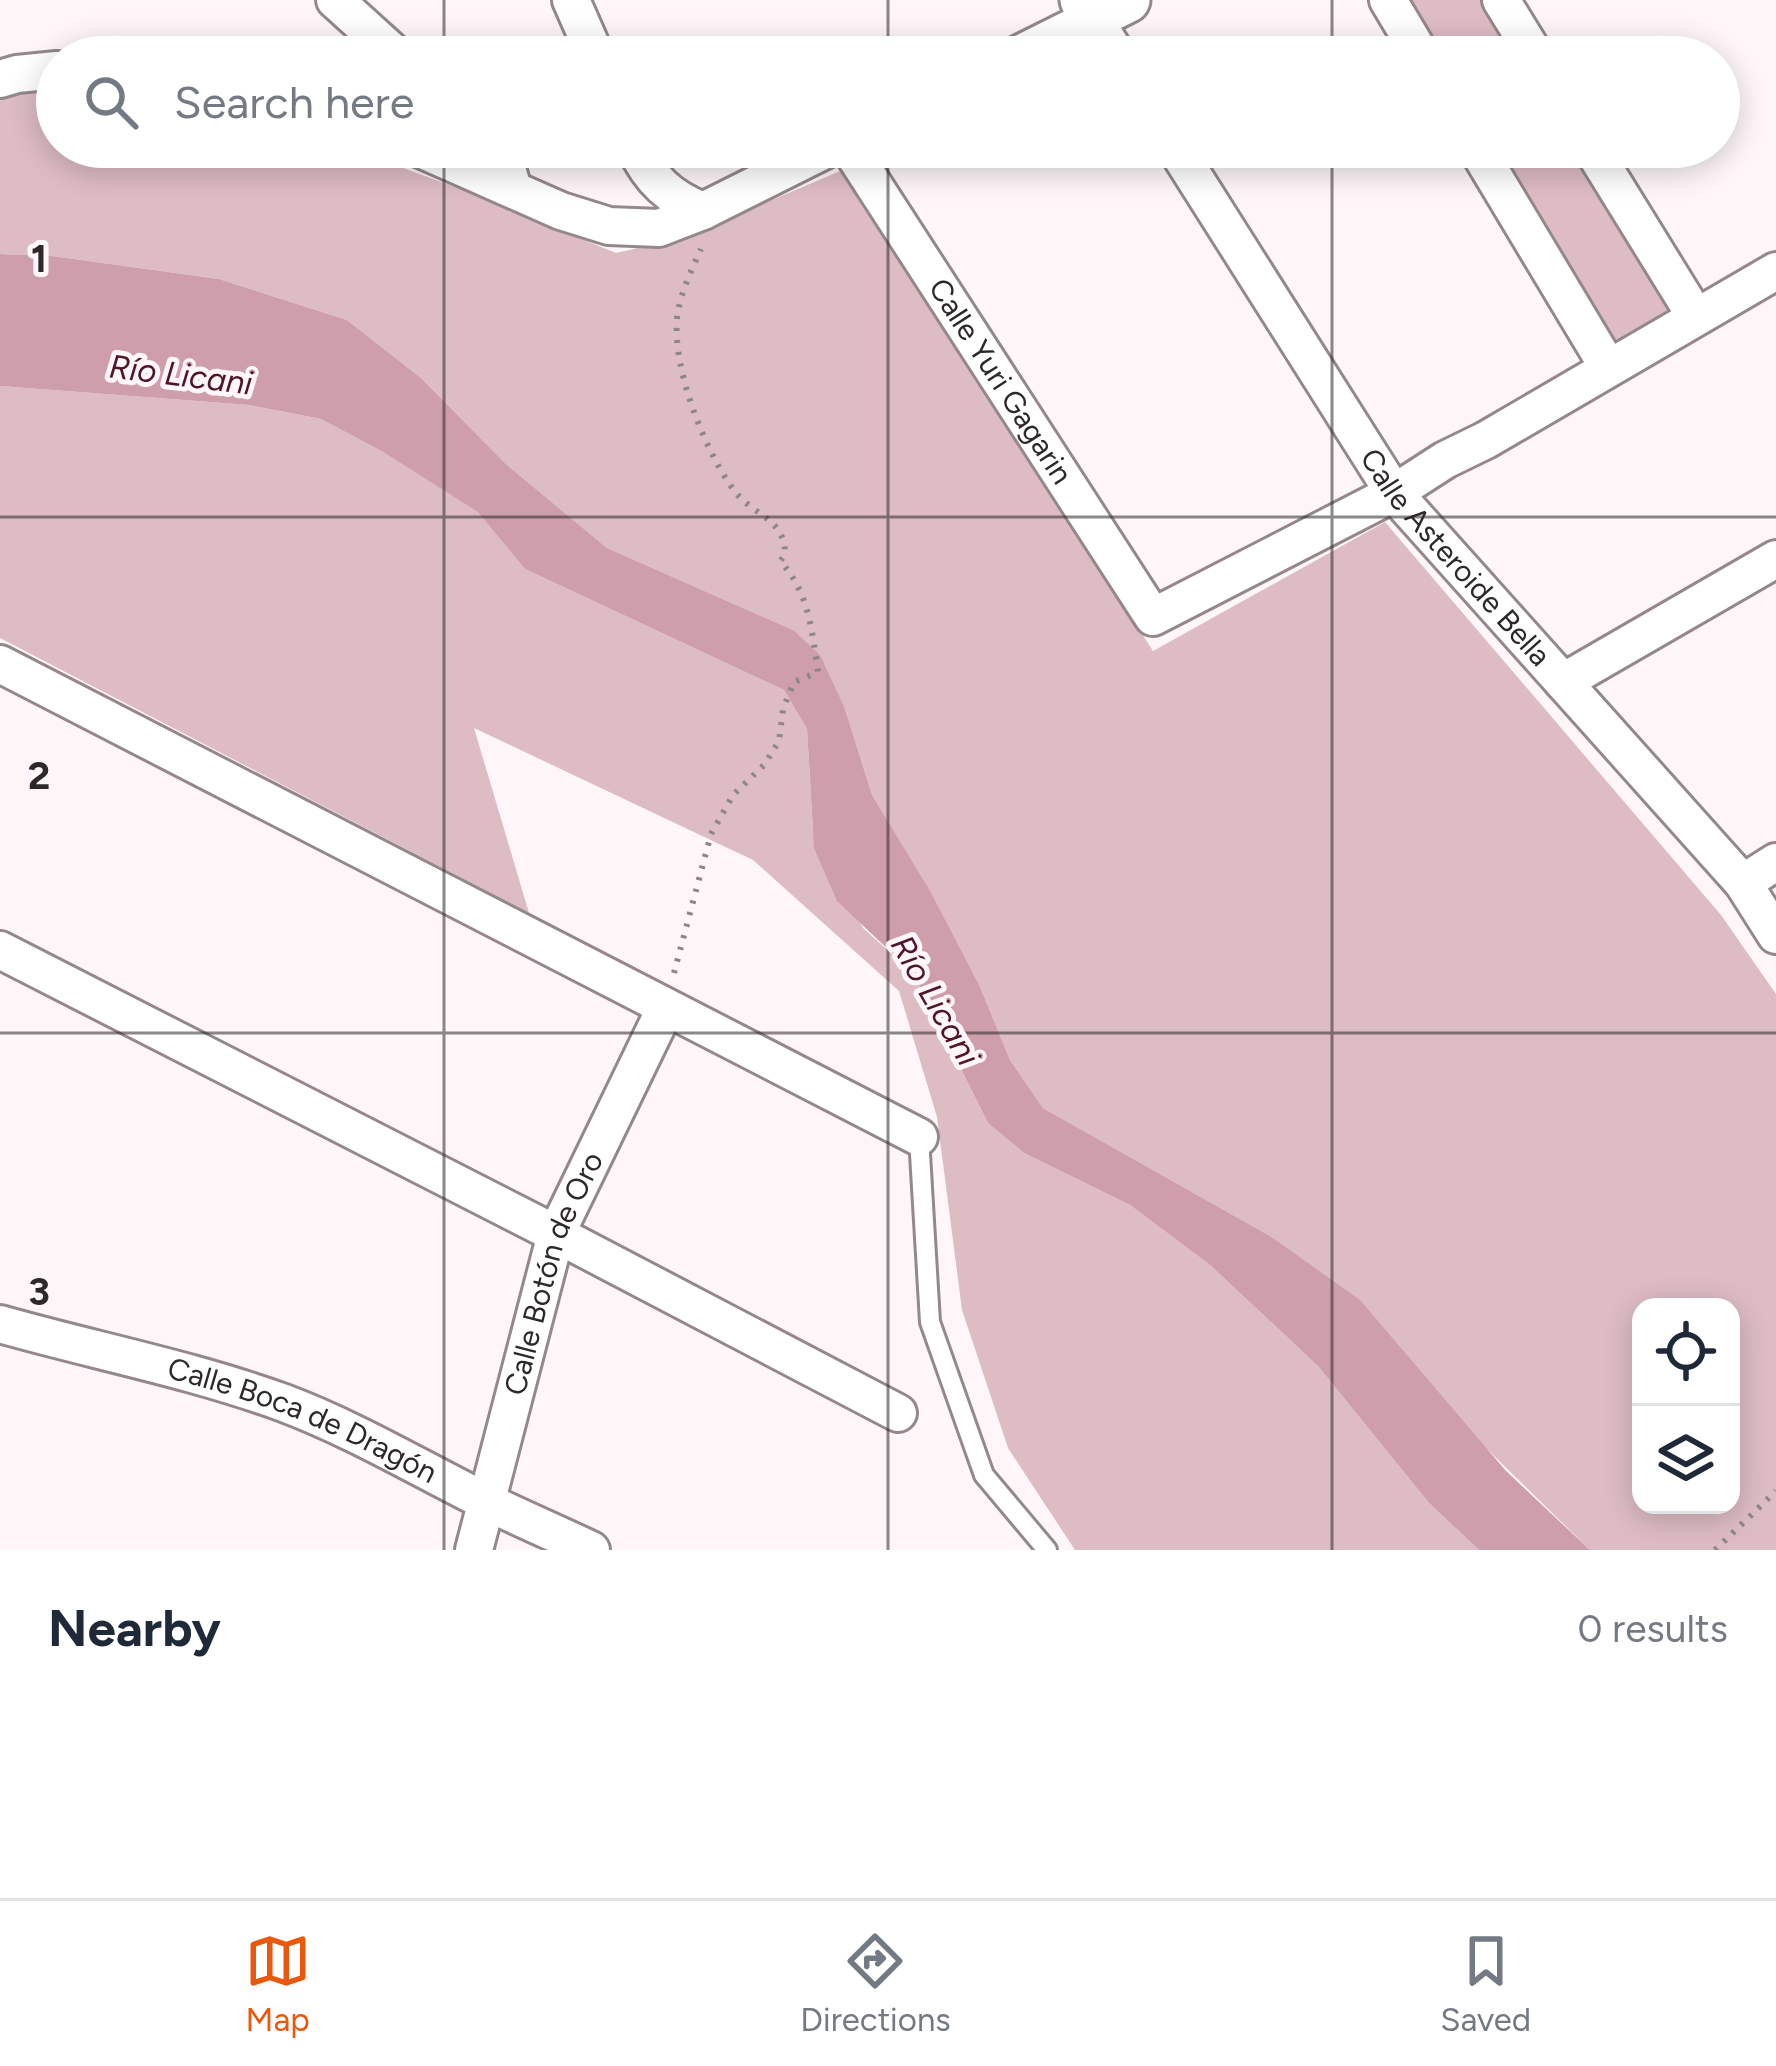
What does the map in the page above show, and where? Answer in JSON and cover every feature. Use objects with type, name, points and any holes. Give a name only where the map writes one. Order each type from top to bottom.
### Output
[{"type":"street","points":[[335,0],[375,36]]},
{"type":"street","points":[[571,0],[587,36]]},
{"type":"street","points":[[1388,0],[1409,36]]},
{"type":"street","points":[[1501,0],[1523,36]]},
{"type":"street","points":[[1049,36],[1101,6],[1111,36]]},
{"type":"street","points":[[6,69],[36,70]]},
{"type":"street","points":[[464,168],[561,211],[609,226],[659,228],[789,168]]},
{"type":"street","points":[[507,168],[513,189]]},
{"type":"street","points":[[646,168],[679,202],[703,211]]},
{"type":"street","name":"Calle Yuri Gagarin","points":[[863,168],[1154,617],[1394,493]]},
{"type":"street","name":"Calle Asteroide Bella","points":[[1188,168],[1394,493],[1743,883],[1776,935]]},
{"type":"street","points":[[1489,168],[1608,367]]},
{"type":"street","points":[[1604,168],[1696,317]]},
{"type":"street","points":[[1394,493],[1776,272]]},
{"type":"street","points":[[1563,682],[1776,560]]},
{"type":"street","points":[[0,664],[919,1137]]},
{"type":"street","points":[[1743,883],[1776,862]]},
{"type":"street","points":[[0,950],[898,1413]]},
{"type":"street","name":"Calle Botón de Oro","points":[[474,1550],[556,1234],[664,1009]]},
{"type":"street","name":"Calle Boca de Dragón","points":[[0,1324],[169,1366],[284,1403],[591,1550]]},
{"type":"lane","points":[[919,1137],[930,1322],[984,1475],[1047,1550]]},
{"type":"path","points":[[664,1009],[711,834],[733,795],[764,765],[779,742],[783,709],[794,682],[818,672],[805,600],[780,560],[786,543],[781,532],[770,518],[738,496],[721,470],[685,385],[677,312],[704,244],[703,211]]},
{"type":"path","points":[[1715,1550],[1776,1491]]},
{"type":"shaded area","points":[[1404,0],[1483,0],[1504,36],[1424,36]]},
{"type":"shaded area","points":[[36,82],[36,168],[403,168],[616,253],[685,237],[845,169],[1153,651],[1385,522],[1721,915],[1776,994],[1776,1550],[1590,1550],[1270,1236],[1043,1108],[1010,1060],[981,989],[928,887],[872,795],[845,709],[793,630],[607,548],[506,464],[421,378],[347,320],[219,279],[52,256],[0,254],[0,97]]},
{"type":"shaded area","points":[[1506,168],[1584,168],[1669,309],[1612,345]]},
{"type":"shaded area","points":[[0,386],[249,405],[321,419],[479,512],[525,569],[784,690],[807,729],[813,832],[863,928],[913,973],[988,1123],[1024,1153],[1130,1205],[1210,1265],[1318,1366],[1429,1503],[1479,1550],[1075,1550],[1008,1448],[962,1310],[937,1117],[899,991],[753,860],[474,728],[529,913],[0,638]]},
{"type":"water","name":"Río Licani","points":[[0,254],[52,256],[219,279],[347,320],[421,378],[506,464],[607,548],[793,630],[820,655],[845,709],[872,795],[928,887],[981,989],[1010,1060],[1043,1108],[1270,1236],[1360,1300],[1506,1471],[1590,1550],[1479,1550],[1429,1503],[1318,1366],[1210,1265],[1130,1205],[1024,1153],[988,1123],[913,973],[837,901],[814,848],[807,729],[784,690],[525,569],[478,512],[321,419],[249,405],[0,386]]}]
